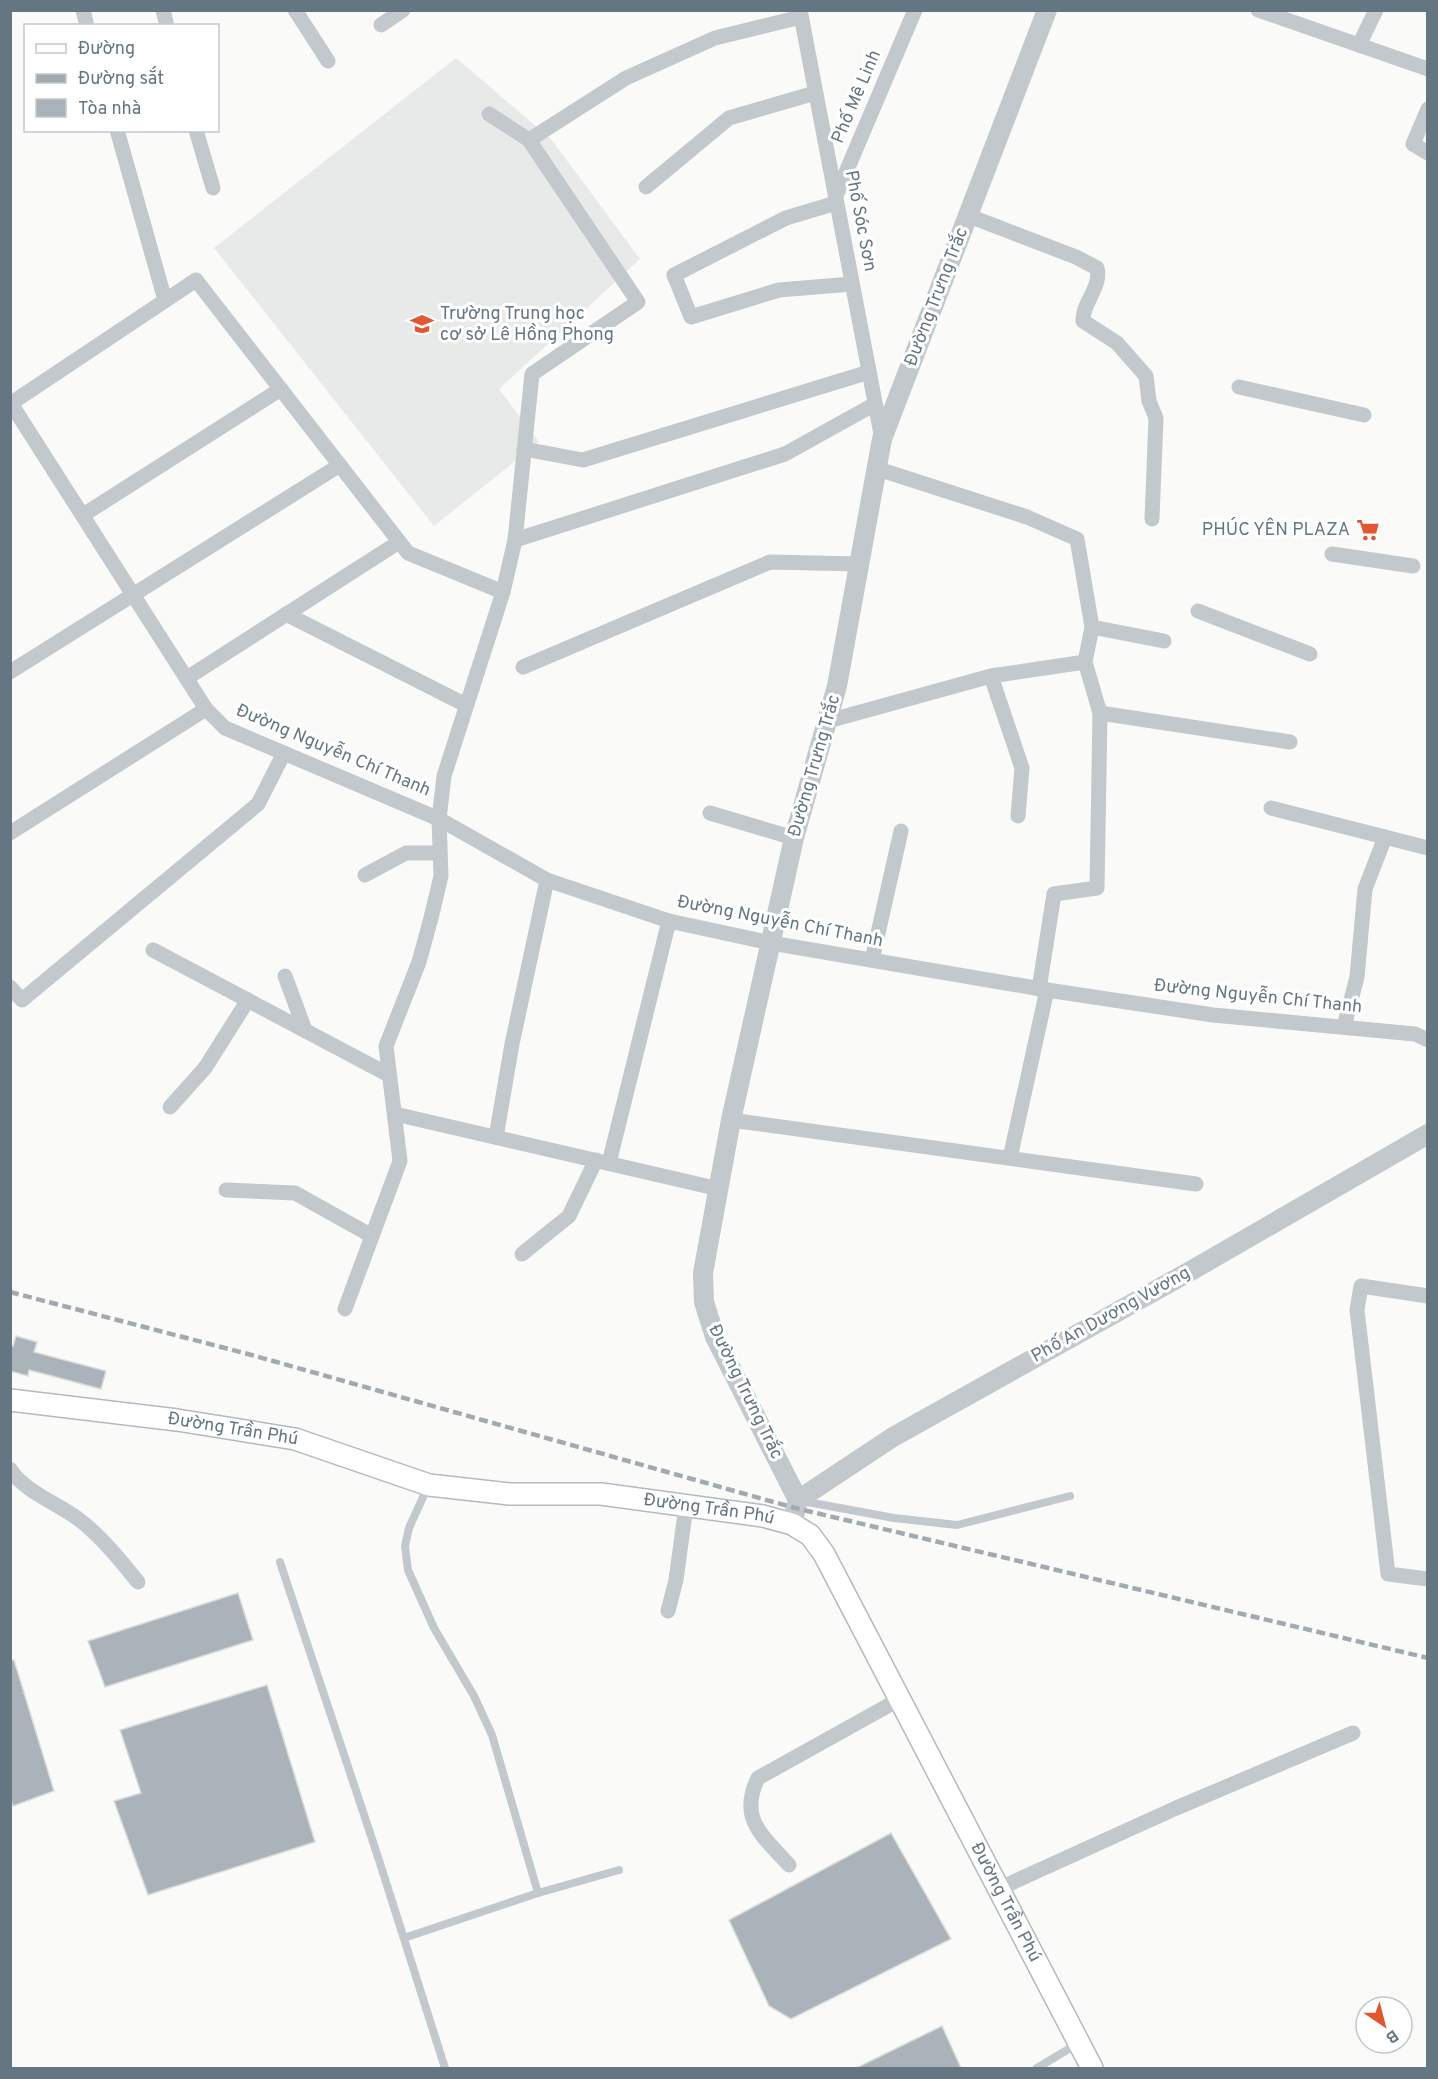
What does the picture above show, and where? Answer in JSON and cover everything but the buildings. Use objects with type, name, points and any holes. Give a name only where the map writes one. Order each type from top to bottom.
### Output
[{"type":"main road","name":"Đường Trần Phú","points":[[10,1400],[177,1420],[295,1439],[429,1485],[510,1494],[601,1494],[763,1516],[792,1524],[810,1535],[824,1554],[1092,2068]]},
{"type":"street","points":[[295,10],[327,61]]},
{"type":"street","points":[[381,25],[403,10]]},
{"type":"street","name":"Phố Mê Linh","points":[[835,201],[915,10]]},
{"type":"street","name":"Đường Trưng Trắc","points":[[798,1500],[715,1337],[704,1302],[703,1273],[731,1120],[795,838],[837,687],[882,439],[1047,10]]},
{"type":"street","points":[[1258,10],[1428,69]]},
{"type":"street","points":[[1359,45],[1376,10]]},
{"type":"street","points":[[529,140],[636,74],[715,38],[800,14]]},
{"type":"street","name":"Phố Sóc Sơn","points":[[800,14],[882,439]]},
{"type":"street","points":[[646,187],[729,118],[815,93]]},
{"type":"street","points":[[1428,109],[1413,144],[1428,153]]},
{"type":"street","points":[[345,1310],[400,1161],[386,1046],[419,962],[431,918],[441,876],[439,819],[444,776],[503,592],[515,540],[532,374],[638,302],[529,140],[489,114]]},
{"type":"street","points":[[118,132],[165,300]]},
{"type":"street","points":[[197,132],[213,188]]},
{"type":"street","points":[[835,201],[786,218],[674,275],[691,317],[779,290],[852,284]]},
{"type":"street","points":[[969,216],[1076,257],[1097,268],[1096,283],[1083,321],[1117,344],[1146,376],[1149,401],[1156,418],[1152,519]]},
{"type":"street","points":[[11,403],[196,280],[408,554],[503,592]]},
{"type":"street","points":[[524,449],[583,460],[869,372]]},
{"type":"street","points":[[1239,387],[1364,415]]},
{"type":"street","points":[[82,515],[281,389]]},
{"type":"street","name":"Đường Nguyễn Chí Thanh","points":[[11,403],[206,709],[225,728],[439,819],[547,880],[669,921],[771,943],[1214,1015],[1415,1034],[1428,1040]]},
{"type":"street","points":[[515,540],[785,454],[875,404]]},
{"type":"street","points":[[11,671],[340,465]]},
{"type":"street","points":[[875,468],[1027,517],[1077,539],[1092,627],[1085,662],[1100,713],[1097,888],[1054,894],[1043,989],[1010,1158]]},
{"type":"street","points":[[187,678],[399,542]]},
{"type":"street","points":[[1332,554],[1413,566]]},
{"type":"street","points":[[523,667],[770,562],[859,564]]},
{"type":"street","points":[[1198,611],[1310,654]]},
{"type":"street","points":[[286,614],[466,705]]},
{"type":"street","points":[[1092,627],[1164,641]]},
{"type":"street","points":[[828,721],[991,676],[1085,662]]},
{"type":"street","points":[[991,676],[1022,768],[1018,816]]},
{"type":"street","points":[[10,833],[206,709]]},
{"type":"street","points":[[1100,713],[1290,742]]},
{"type":"street","points":[[10,987],[22,1000],[258,804],[284,753]]},
{"type":"street","points":[[1271,808],[1428,848]]},
{"type":"street","points":[[710,813],[795,838]]},
{"type":"street","points":[[872,960],[901,831]]},
{"type":"street","points":[[1344,1027],[1357,977],[1365,889],[1385,837]]},
{"type":"street","points":[[365,875],[406,853],[440,853]]},
{"type":"street","points":[[496,1137],[512,1044],[547,880]]},
{"type":"street","points":[[522,1254],[569,1215],[602,1162],[669,921]]},
{"type":"street","points":[[153,950],[389,1075]]},
{"type":"street","points":[[285,976],[305,1030]]},
{"type":"street","points":[[170,1107],[205,1068],[248,1000]]},
{"type":"street","points":[[395,1114],[719,1189]]},
{"type":"street","points":[[731,1120],[1196,1184]]},
{"type":"street","name":"Phố An Dương Vương","points":[[798,1500],[893,1437],[1194,1269],[1428,1134]]},
{"type":"street","points":[[226,1190],[294,1193],[372,1236]]},
{"type":"street","points":[[1428,1296],[1361,1286],[1357,1310],[1388,1574],[1428,1579]]},
{"type":"street","points":[[10,1469],[19,1481],[75,1517],[99,1536],[138,1582]]},
{"type":"street","points":[[792,1524],[798,1500]]},
{"type":"street","points":[[668,1611],[676,1580],[686,1506]]},
{"type":"street","points":[[789,1865],[762,1835],[750,1815],[750,1795],[758,1778],[900,1700]]},
{"type":"street","points":[[998,1888],[1174,1809],[1353,1733]]},
{"type":"lane","points":[[429,1485],[409,1528],[405,1546],[408,1570],[434,1628],[474,1696],[492,1735],[538,1893]]},
{"type":"lane","points":[[798,1500],[894,1518],[957,1525],[1070,1496]]},
{"type":"lane","points":[[280,1562],[445,2068]]},
{"type":"lane","points":[[404,1938],[538,1893],[619,1870]]},
{"type":"lane","points":[[1037,2068],[1079,2043]]},
{"type":"shaded area","name":"Trường Trung học cơ sở Lê Hồng Phong","points":[[456,58],[551,139],[640,259],[499,389],[539,442],[434,526],[214,248]]},
{"type":"railway","points":[[10,1292],[248,1354],[795,1508],[1428,1658]]},
{"type":"place","name":"Trường Trung học cơ sở Lê Hồng Phong","points":[[422,324]]},
{"type":"place","name":"PHÚC YÊN PLAZA","points":[[1368,530]]}]
